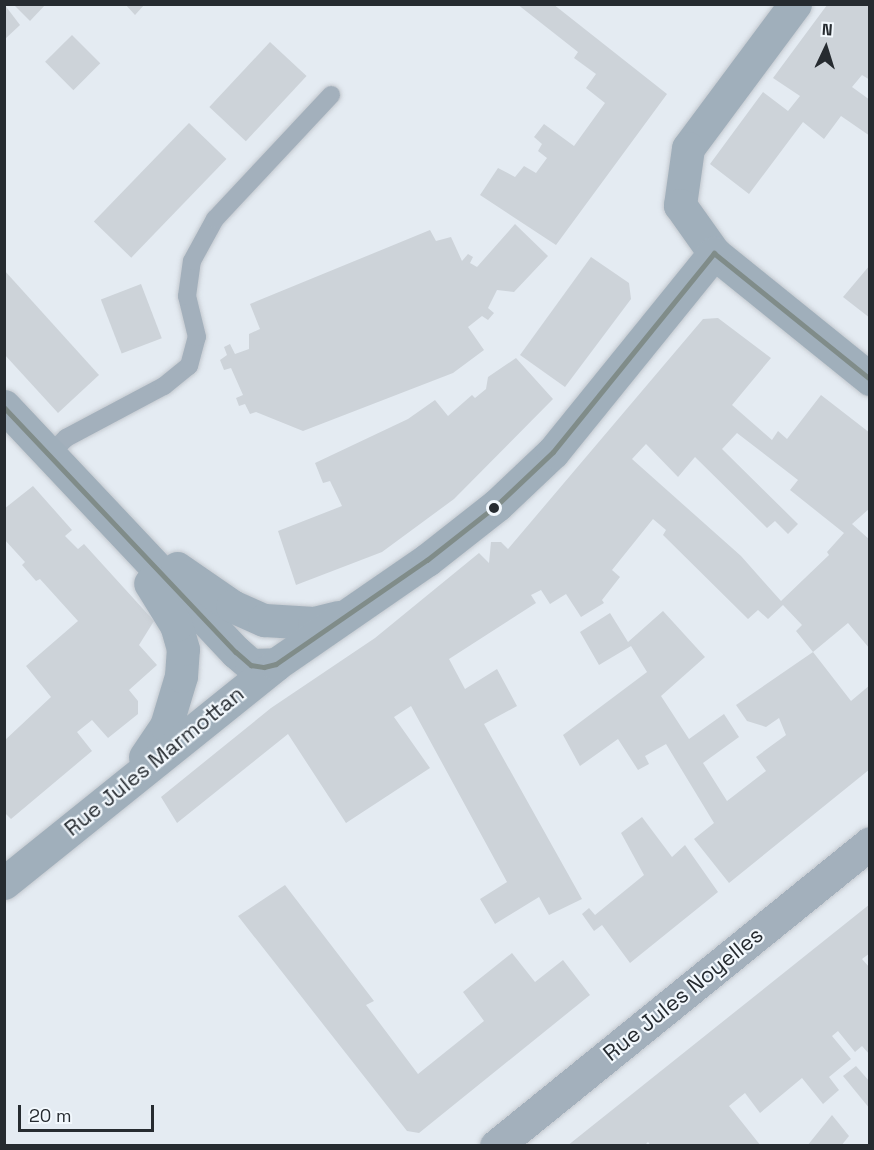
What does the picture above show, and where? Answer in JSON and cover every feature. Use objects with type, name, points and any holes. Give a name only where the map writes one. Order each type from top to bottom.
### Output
[{"type":"street","points":[[795,4],[688,148],[680,205],[714,253],[870,379]]},
{"type":"street","name":"Rue Jules Marmottan","points":[[4,883],[125,783],[276,664],[452,541],[553,452],[714,253]]},
{"type":"street","points":[[4,406],[105,517],[244,659],[264,667],[276,664]]},
{"type":"street","points":[[105,517],[206,590],[264,620],[314,623],[342,616]]},
{"type":"street","points":[[105,517],[176,625],[183,649],[180,676],[166,726],[125,783]]},
{"type":"street","name":"Rue Jules Noyelles","points":[[496,1146],[870,843]]},
{"type":"lane","points":[[49,455],[66,438],[164,386],[189,366],[197,337],[187,296],[192,261],[215,219],[331,95]]},
{"type":"building","points":[[4,4],[20,25],[4,40]]},
{"type":"building","points":[[13,4],[46,4],[30,21]]},
{"type":"building","points":[[125,4],[145,4],[135,15]]},
{"type":"building","points":[[517,4],[553,4],[667,94],[556,245],[480,195],[498,168],[515,177],[524,166],[536,173],[547,158],[538,151],[542,144],[534,137],[544,124],[574,146],[605,103],[586,88],[596,74],[574,58],[578,52]]},
{"type":"building","points":[[827,5],[870,5],[870,80],[862,75],[852,87],[870,100],[870,136],[841,116],[824,139],[803,122],[749,194],[710,164],[763,92],[788,111],[800,96],[773,78]]},
{"type":"building","points":[[72,35],[100,63],[73,90],[45,62]]},
{"type":"building","points":[[270,42],[307,76],[246,141],[209,107]]},
{"type":"building","points":[[189,123],[226,159],[131,258],[94,222]]},
{"type":"building","points":[[515,224],[548,256],[514,292],[497,290],[488,308],[494,313],[488,320],[482,316],[468,327],[484,350],[453,373],[303,431],[256,412],[250,414],[245,404],[239,406],[236,398],[243,395],[231,368],[224,370],[220,360],[227,355],[224,347],[230,344],[235,354],[249,349],[249,334],[260,329],[250,304],[430,230],[436,241],[451,237],[462,261],[468,254],[473,257],[470,263],[477,267]]},
{"type":"building","points":[[591,257],[629,283],[631,299],[565,387],[520,355]]},
{"type":"building","points":[[870,265],[870,318],[843,297]]},
{"type":"building","points":[[4,270],[99,375],[58,413],[4,354]]},
{"type":"building","points":[[141,284],[162,338],[122,354],[101,299]]},
{"type":"building","points":[[718,318],[771,358],[732,405],[772,440],[778,431],[787,439],[821,395],[870,433],[870,508],[852,524],[870,540],[870,649],[848,623],[813,652],[796,631],[802,625],[783,605],[768,619],[758,610],[748,619],[663,535],[666,530],[653,519],[612,570],[620,577],[602,600],[604,603],[581,617],[566,594],[550,604],[541,590],[531,595],[536,603],[449,659],[465,689],[497,669],[517,706],[484,724],[582,899],[549,915],[539,897],[495,924],[480,899],[507,882],[411,706],[394,717],[430,768],[346,823],[288,734],[177,823],[161,797],[271,708],[375,638],[479,553],[489,563],[491,542],[501,542],[508,549],[703,319]],"holes":[[[737,433],[798,480],[790,490],[844,533],[827,552],[829,555],[781,601],[741,556],[632,459],[646,444],[678,477],[695,457],[767,528],[775,521],[788,534],[798,524],[722,449]]]},
{"type":"building","points":[[516,358],[553,399],[454,499],[382,552],[296,585],[278,531],[342,506],[330,481],[323,483],[315,463],[408,419],[435,400],[448,416],[472,395],[475,398],[486,389],[488,377]]},
{"type":"building","points":[[33,486],[72,530],[65,536],[78,549],[84,544],[154,621],[139,645],[157,665],[129,690],[138,701],[138,714],[108,738],[92,720],[77,732],[92,751],[11,819],[4,812],[4,741],[51,697],[26,666],[78,621],[40,579],[36,581],[22,565],[25,562],[4,539],[4,509]]},
{"type":"building","points":[[663,611],[705,657],[661,696],[689,739],[724,714],[739,737],[703,763],[727,801],[766,771],[756,757],[786,735],[779,718],[766,727],[747,721],[736,705],[813,652],[851,701],[870,685],[870,769],[729,883],[694,839],[714,823],[666,744],[645,756],[649,764],[638,770],[618,739],[580,766],[563,735],[647,672],[631,646],[599,665],[580,632],[610,613],[628,642]]},
{"type":"building","points":[[642,817],[672,857],[685,845],[718,892],[630,963],[602,925],[594,931],[582,914],[589,908],[595,915],[644,875],[621,833]]},
{"type":"building","points":[[285,885],[374,1001],[366,1005],[418,1074],[484,1021],[463,992],[512,953],[535,982],[563,960],[590,995],[419,1133],[407,1131],[238,916]]},
{"type":"building","points":[[870,904],[870,953],[862,959],[870,968],[870,1055],[862,1046],[855,1052],[838,1031],[832,1036],[851,1059],[829,1077],[839,1090],[823,1104],[802,1078],[760,1113],[745,1093],[729,1106],[761,1146],[651,1146],[648,1142],[644,1146],[567,1146]]},
{"type":"building","points":[[856,1066],[870,1082],[870,1109],[843,1076]]},
{"type":"building","points":[[832,1115],[849,1136],[841,1146],[807,1146]]},
{"type":"transit line","points":[[714,253],[870,379]]},
{"type":"transit line","points":[[4,407],[236,652],[251,665],[264,667],[276,664],[427,560],[497,505],[553,452],[714,253]]}]
